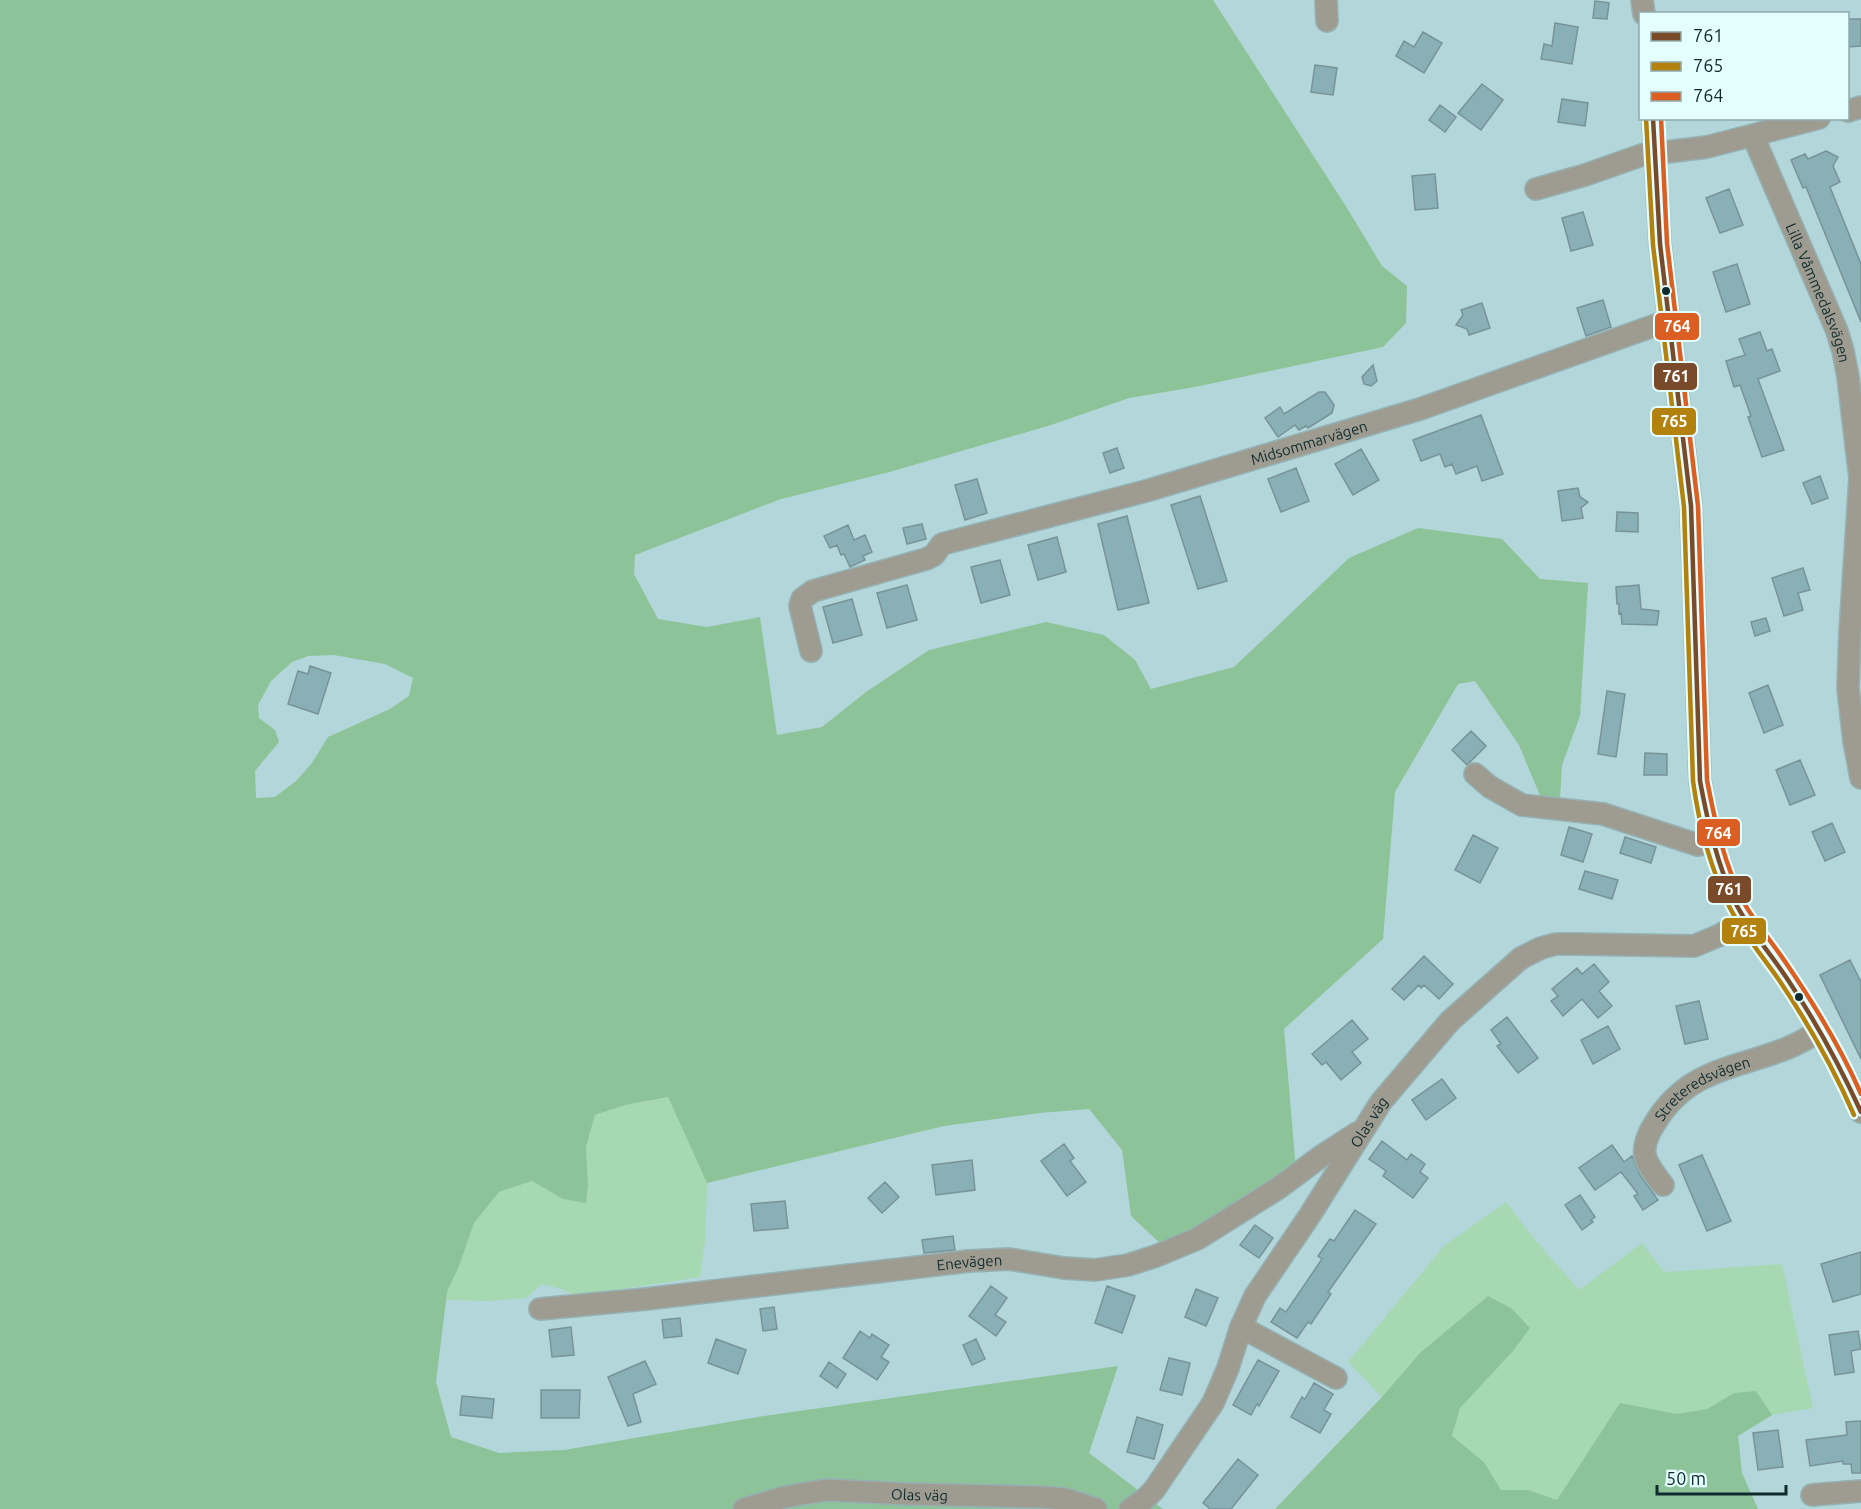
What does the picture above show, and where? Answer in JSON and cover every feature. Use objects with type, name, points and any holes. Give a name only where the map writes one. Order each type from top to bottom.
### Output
[{"type":"street","points":[[1653,120],[1660,244],[1691,506],[1700,781],[1712,842],[1734,897],[1746,920],[1820,1030],[1861,1112]]},
{"type":"street","points":[[1536,189],[1585,176],[1642,155],[1707,147],[1811,120]]},
{"type":"street","name":"Lilla Våmmedalsvägen","points":[[1753,136],[1837,331],[1848,377],[1860,478],[1848,688],[1861,778]]},
{"type":"street","name":"Midsommarvägen","points":[[811,651],[801,614],[802,599],[813,591],[926,559],[934,555],[942,544],[1146,491],[1420,409],[1670,320]]},
{"type":"street","points":[[1475,774],[1499,792],[1522,805],[1603,814],[1698,845],[1712,842]]},
{"type":"street","name":"Olas väg","points":[[1130,1509],[1154,1490],[1213,1403],[1255,1296],[1310,1215],[1363,1129],[1393,1087],[1450,1021],[1521,958],[1541,948],[1556,944],[1694,945],[1720,935],[1746,920]]},
{"type":"street","name":"Streteredsvägen","points":[[1663,1185],[1648,1166],[1643,1148],[1650,1131],[1675,1097],[1690,1084],[1708,1075],[1798,1045],[1820,1030]]},
{"type":"street","name":"Enevägen","points":[[540,1309],[646,1299],[969,1261],[1009,1259],[1064,1268],[1095,1270],[1128,1265],[1168,1252],[1205,1234],[1277,1189],[1363,1129]]},
{"type":"street","points":[[1241,1327],[1336,1378]]},
{"type":"street","name":"Olas väg","points":[[744,1509],[785,1497],[826,1490],[1040,1497],[1065,1500],[1096,1509]]},
{"type":"street","points":[[1812,1495],[1861,1491]]},
{"type":"green space","points":[[0,0],[1213,0],[1382,266],[1407,286],[1406,323],[1383,347],[1195,387],[1129,398],[1051,425],[893,471],[781,499],[635,555],[634,574],[658,619],[707,627],[760,617],[777,735],[822,727],[866,692],[929,650],[1046,622],[1104,635],[1135,660],[1151,689],[1234,667],[1349,558],[1418,528],[1502,539],[1540,579],[1588,583],[1580,716],[1562,765],[1560,799],[1541,798],[1519,745],[1475,681],[1458,684],[1395,792],[1383,939],[1284,1029],[1296,1170],[1163,1246],[1131,1216],[1122,1150],[1089,1109],[944,1126],[707,1183],[668,1097],[625,1105],[595,1115],[586,1147],[588,1185],[586,1203],[563,1199],[532,1181],[499,1192],[474,1223],[447,1292],[436,1382],[451,1437],[499,1453],[564,1450],[764,1416],[1118,1366],[1089,1453],[1163,1509],[0,1509]],"holes":[[[334,655],[385,664],[413,678],[409,696],[390,709],[328,737],[312,763],[296,781],[275,797],[256,798],[255,771],[279,742],[275,730],[259,718],[258,705],[271,681],[292,662],[308,656]]]},
{"type":"green space","points":[[669,1097],[707,1183],[705,1241],[700,1277],[577,1296],[542,1284],[526,1298],[487,1301],[446,1300],[474,1223],[499,1192],[532,1181],[563,1199],[588,1185],[586,1147],[595,1115],[625,1105]]},
{"type":"green space","points":[[1506,1202],[1535,1240],[1579,1290],[1642,1243],[1664,1272],[1782,1264],[1813,1408],[1772,1415],[1756,1391],[1734,1393],[1707,1409],[1677,1414],[1620,1404],[1557,1500],[1528,1490],[1501,1490],[1484,1462],[1452,1436],[1460,1408],[1475,1391],[1420,1353],[1382,1397],[1348,1362],[1444,1246]]},
{"type":"green space","points":[[1488,1296],[1511,1308],[1530,1328],[1513,1351],[1460,1408],[1452,1436],[1484,1462],[1501,1490],[1528,1490],[1557,1500],[1620,1403],[1677,1414],[1707,1409],[1734,1393],[1756,1391],[1772,1415],[1738,1436],[1742,1473],[1758,1509],[1275,1509],[1382,1397],[1420,1353]]},
{"type":"building","points":[[1595,1],[1609,3],[1607,19],[1593,18]]},
{"type":"building","points":[[1849,19],[1861,19],[1861,46],[1849,47]]},
{"type":"building","points":[[1555,23],[1578,27],[1572,64],[1541,59],[1544,44],[1552,46]]},
{"type":"building","points":[[1423,32],[1442,43],[1424,73],[1396,56],[1404,41],[1414,47]]},
{"type":"building","points":[[1315,65],[1337,68],[1333,95],[1311,92]]},
{"type":"building","points":[[1482,84],[1503,100],[1481,130],[1458,113]]},
{"type":"building","points":[[1562,99],[1588,103],[1585,126],[1558,122]]},
{"type":"building","points":[[1440,105],[1456,117],[1445,132],[1429,120]]},
{"type":"building","points":[[1826,151],[1838,157],[1833,166],[1840,182],[1830,187],[1861,264],[1861,322],[1806,187],[1803,188],[1791,160],[1805,154],[1808,159]]},
{"type":"building","points":[[1435,174],[1438,208],[1415,210],[1412,176]]},
{"type":"building","points":[[1729,189],[1743,225],[1720,233],[1706,198]]},
{"type":"building","points":[[1583,212],[1593,245],[1571,251],[1562,218]]},
{"type":"building","points":[[1737,264],[1750,304],[1726,312],[1713,272]]},
{"type":"building","points":[[1603,300],[1611,327],[1586,336],[1577,308]]},
{"type":"building","points":[[1482,303],[1490,328],[1469,335],[1467,329],[1456,325],[1463,315],[1461,310]]},
{"type":"building","points":[[1760,332],[1767,351],[1772,349],[1780,371],[1758,379],[1784,450],[1762,457],[1740,385],[1734,387],[1726,361],[1745,355],[1739,339]]},
{"type":"building","points":[[1373,365],[1377,381],[1371,386],[1364,384],[1362,377]]},
{"type":"building","points":[[1319,392],[1325,392],[1334,405],[1332,413],[1308,428],[1306,426],[1299,430],[1295,425],[1278,437],[1265,418],[1280,407],[1284,414]]},
{"type":"building","points":[[1481,415],[1503,474],[1482,481],[1477,466],[1456,474],[1452,464],[1445,467],[1440,454],[1421,461],[1413,440]]},
{"type":"building","points":[[1117,448],[1124,468],[1110,473],[1103,453]]},
{"type":"building","points":[[1361,449],[1379,480],[1353,495],[1335,464]]},
{"type":"building","points":[[1296,468],[1309,501],[1281,512],[1268,479]]},
{"type":"building","points":[[1820,476],[1828,498],[1812,504],[1803,483]]},
{"type":"building","points":[[977,479],[987,513],[965,520],[955,485]]},
{"type":"building","points":[[1578,488],[1580,497],[1588,502],[1581,508],[1583,518],[1562,521],[1558,491]]},
{"type":"building","points":[[1200,496],[1227,581],[1198,589],[1171,505]]},
{"type":"building","points":[[1617,512],[1638,513],[1638,532],[1616,531]]},
{"type":"building","points":[[1127,516],[1149,603],[1118,610],[1098,524]]},
{"type":"building","points":[[922,524],[926,539],[907,544],[903,528]]},
{"type":"building","points":[[848,525],[854,540],[865,535],[872,552],[863,556],[865,560],[850,567],[837,545],[830,548],[824,536]]},
{"type":"building","points":[[1057,537],[1066,572],[1038,580],[1028,545]]},
{"type":"building","points":[[1000,560],[1010,595],[981,603],[971,567]]},
{"type":"building","points":[[1803,568],[1810,590],[1798,593],[1803,610],[1784,616],[1772,578]]},
{"type":"building","points":[[907,585],[917,620],[887,628],[877,593]]},
{"type":"building","points":[[1639,585],[1641,609],[1659,611],[1657,625],[1622,624],[1616,587]]},
{"type":"building","points":[[852,599],[862,635],[833,643],[823,607]]},
{"type":"building","points":[[1766,618],[1770,631],[1755,636],[1751,622]]},
{"type":"building","points":[[310,666],[331,673],[318,714],[288,704],[298,671],[308,674]]},
{"type":"building","points":[[1768,685],[1783,725],[1764,733],[1749,693]]},
{"type":"building","points":[[1607,691],[1625,694],[1616,757],[1598,754]]},
{"type":"building","points":[[1471,731],[1486,746],[1467,765],[1452,750]]},
{"type":"building","points":[[1645,753],[1667,754],[1667,775],[1644,775]]},
{"type":"building","points":[[1800,760],[1815,795],[1790,805],[1776,770]]},
{"type":"building","points":[[1832,823],[1845,852],[1825,861],[1812,832]]},
{"type":"building","points":[[1569,827],[1592,834],[1583,862],[1561,855]]},
{"type":"building","points":[[1473,835],[1498,848],[1480,883],[1455,870]]},
{"type":"building","points":[[1625,837],[1656,847],[1651,863],[1620,853]]},
{"type":"building","points":[[1585,871],[1618,880],[1612,899],[1579,889]]},
{"type":"building","points":[[1424,956],[1453,984],[1439,999],[1424,985],[1421,988],[1419,985],[1404,1000],[1392,989]]},
{"type":"building","points":[[1850,960],[1861,982],[1861,1059],[1820,975]]},
{"type":"building","points":[[1594,964],[1609,982],[1599,991],[1612,1006],[1598,1018],[1582,999],[1563,1016],[1551,1001],[1558,996],[1552,989],[1577,968],[1582,974]]},
{"type":"building","points":[[1699,1001],[1708,1039],[1685,1044],[1676,1006]]},
{"type":"building","points":[[1507,1017],[1538,1058],[1518,1073],[1497,1046],[1501,1044],[1491,1030]]},
{"type":"building","points":[[1352,1020],[1368,1039],[1352,1052],[1361,1063],[1341,1080],[1326,1062],[1322,1065],[1312,1054]]},
{"type":"building","points":[[1608,1026],[1620,1049],[1593,1064],[1581,1040]]},
{"type":"building","points":[[1442,1079],[1456,1098],[1426,1120],[1412,1100]]},
{"type":"building","points":[[1382,1141],[1407,1160],[1411,1154],[1425,1164],[1420,1172],[1428,1178],[1413,1198],[1383,1176],[1386,1171],[1369,1159]]},
{"type":"building","points":[[1064,1144],[1074,1158],[1070,1161],[1086,1182],[1067,1196],[1041,1161]]},
{"type":"building","points":[[1612,1145],[1624,1162],[1632,1156],[1640,1175],[1658,1200],[1643,1210],[1634,1196],[1638,1194],[1621,1172],[1595,1190],[1579,1168]]},
{"type":"building","points":[[1702,1155],[1731,1221],[1707,1231],[1679,1165]]},
{"type":"building","points":[[972,1160],[975,1190],[936,1195],[932,1165]]},
{"type":"building","points":[[885,1182],[899,1197],[882,1213],[868,1198]]},
{"type":"building","points":[[1580,1195],[1595,1217],[1591,1220],[1593,1222],[1582,1230],[1565,1205]]},
{"type":"building","points":[[785,1201],[788,1228],[754,1231],[751,1204]]},
{"type":"building","points":[[1355,1210],[1376,1224],[1328,1292],[1331,1294],[1311,1324],[1308,1322],[1297,1338],[1271,1322],[1280,1308],[1286,1312],[1322,1259],[1318,1256],[1330,1239],[1334,1241]]},
{"type":"building","points":[[1255,1225],[1273,1238],[1259,1258],[1240,1245]]},
{"type":"building","points":[[953,1236],[955,1250],[924,1253],[922,1240]]},
{"type":"building","points":[[1861,1252],[1861,1294],[1833,1302],[1821,1264]]},
{"type":"building","points":[[991,1286],[1007,1298],[995,1315],[1006,1322],[996,1336],[969,1316]]},
{"type":"building","points":[[1107,1286],[1135,1296],[1122,1333],[1095,1323]]},
{"type":"building","points":[[1196,1289],[1218,1298],[1206,1326],[1185,1317]]},
{"type":"building","points":[[774,1307],[777,1329],[763,1331],[760,1309]]},
{"type":"building","points":[[680,1318],[682,1336],[664,1338],[662,1320]]},
{"type":"building","points":[[571,1327],[574,1355],[552,1357],[549,1330]]},
{"type":"building","points":[[860,1331],[870,1338],[872,1334],[889,1345],[881,1357],[889,1362],[877,1380],[843,1358]]},
{"type":"building","points":[[1858,1331],[1861,1349],[1851,1351],[1854,1372],[1835,1375],[1829,1335]]},
{"type":"building","points":[[716,1339],[746,1350],[738,1374],[708,1363]]},
{"type":"building","points":[[976,1339],[985,1359],[972,1365],[963,1345]]},
{"type":"building","points":[[1169,1358],[1190,1363],[1182,1395],[1160,1390]]},
{"type":"building","points":[[1258,1360],[1279,1371],[1259,1406],[1257,1404],[1251,1415],[1233,1405]]},
{"type":"building","points":[[645,1361],[656,1384],[633,1394],[641,1422],[628,1426],[608,1377]]},
{"type":"building","points":[[829,1362],[846,1374],[837,1388],[820,1376]]},
{"type":"building","points":[[1314,1383],[1333,1394],[1324,1410],[1331,1414],[1320,1433],[1291,1417],[1302,1397],[1305,1399]]},
{"type":"building","points":[[541,1390],[580,1390],[579,1418],[541,1418]]},
{"type":"building","points":[[462,1396],[494,1399],[492,1418],[460,1415]]},
{"type":"building","points":[[1137,1417],[1163,1425],[1154,1459],[1127,1452]]},
{"type":"building","points":[[1861,1421],[1861,1473],[1852,1473],[1851,1464],[1843,1464],[1843,1461],[1810,1466],[1806,1440],[1847,1435],[1846,1422]]},
{"type":"building","points":[[1778,1430],[1783,1467],[1758,1470],[1753,1433]]},
{"type":"building","points":[[1238,1459],[1258,1475],[1231,1509],[1210,1509],[1203,1503]]},
{"type":"transit line","name":"765","points":[[1646,120],[1653,245],[1684,507],[1693,781],[1698,814],[1711,862],[1730,908],[1811,1031],[1854,1115]]},
{"type":"transit line","name":"761","points":[[1653,120],[1660,244],[1691,506],[1700,781],[1706,812],[1718,859],[1736,904],[1808,1012],[1861,1112]]},
{"type":"transit line","name":"764","points":[[1661,120],[1667,243],[1698,506],[1707,780],[1710,796],[1726,858],[1744,903],[1817,1010],[1861,1094]]}]
